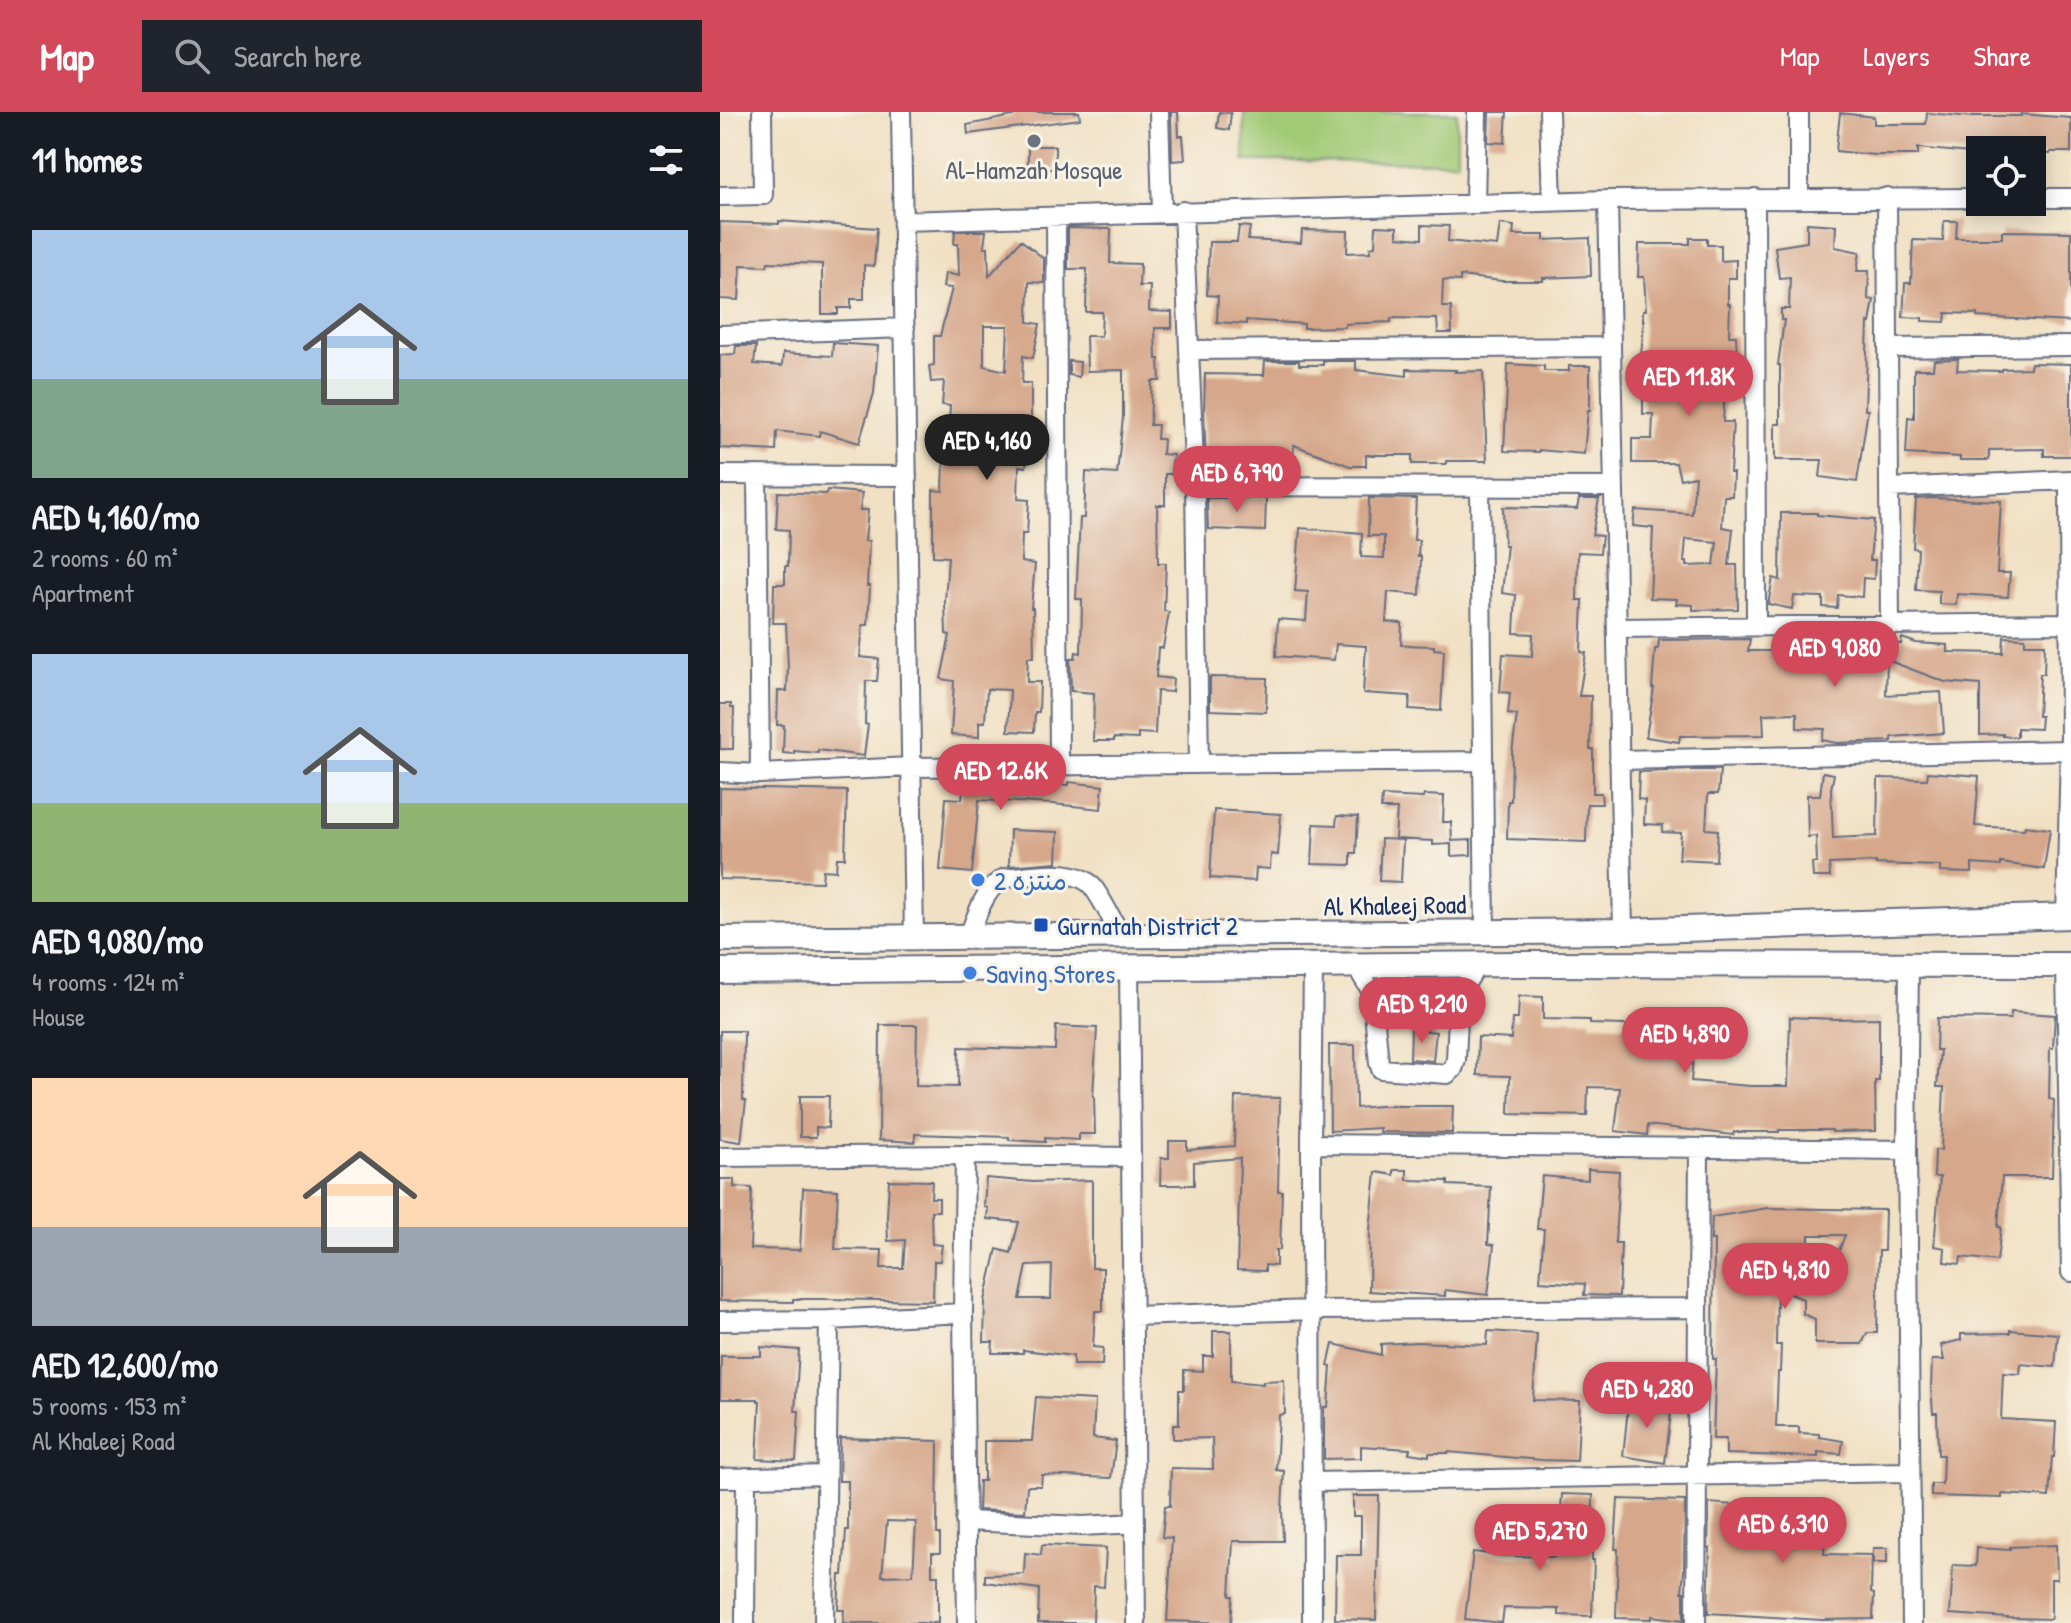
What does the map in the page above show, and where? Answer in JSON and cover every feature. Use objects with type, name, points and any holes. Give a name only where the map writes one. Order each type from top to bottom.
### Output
[{"type":"main road","name":"Al Khaleej Road","points":[[720,939],[1623,931],[2069,916]]},
{"type":"main road","points":[[720,971],[1477,965],[2068,965]]},
{"type":"street","points":[[720,196],[763,195],[762,112]]},
{"type":"street","points":[[901,112],[914,939]]},
{"type":"street","points":[[1159,112],[1162,212]]},
{"type":"street","points":[[1475,204],[1477,112]]},
{"type":"street","points":[[1549,112],[1552,202]]},
{"type":"street","points":[[1799,112],[1799,197]]},
{"type":"street","points":[[1887,197],[1890,624]]},
{"type":"street","points":[[1755,198],[1756,626]]},
{"type":"street","points":[[903,221],[1608,200],[1966,198]]},
{"type":"street","points":[[2046,198],[2071,198]]},
{"type":"street","points":[[1608,200],[1623,931]]},
{"type":"street","points":[[1183,211],[1195,486],[1199,764]]},
{"type":"street","points":[[1056,217],[1059,765]]},
{"type":"street","points":[[720,335],[905,328]]},
{"type":"street","points":[[1888,348],[2071,346]]},
{"type":"street","points":[[1189,350],[1611,347]]},
{"type":"street","points":[[720,475],[907,476]]},
{"type":"street","points":[[757,475],[760,774]]},
{"type":"street","points":[[1889,488],[2070,480],[2069,916]]},
{"type":"street","points":[[1195,486],[1614,487]]},
{"type":"street","points":[[1480,487],[1485,932]]},
{"type":"street","points":[[1617,628],[2070,623]]},
{"type":"street","points":[[1619,760],[2070,750]]},
{"type":"street","points":[[720,772],[760,774],[911,767],[1483,761]]},
{"type":"street","points":[[968,938],[989,890],[997,882],[1005,878],[1069,874],[1081,877],[1092,886],[1121,936]]},
{"type":"street","points":[[1356,966],[1372,992],[1381,1069],[1447,1074],[1456,1060],[1459,995],[1477,965]]},
{"type":"street","points":[[1909,965],[1907,1150],[1912,1623]]},
{"type":"street","points":[[2068,965],[2071,1272]]},
{"type":"street","points":[[1312,1623],[1313,966]]},
{"type":"street","points":[[1129,968],[1136,1623]]},
{"type":"street","points":[[1373,1002],[1459,1007]]},
{"type":"street","points":[[1311,1144],[1907,1150]]},
{"type":"street","points":[[1696,1623],[1699,1148]]},
{"type":"street","points":[[965,1155],[963,1313],[967,1623]]},
{"type":"street","points":[[720,1157],[1131,1157]]},
{"type":"street","points":[[1132,1316],[1311,1310],[1698,1308]]},
{"type":"street","points":[[720,1321],[829,1320],[963,1313]]},
{"type":"street","points":[[824,1623],[829,1320]]},
{"type":"street","points":[[1311,1482],[1910,1472]]},
{"type":"street","points":[[720,1478],[826,1475]]},
{"type":"street","points":[[745,1623],[746,1477]]},
{"type":"street","points":[[965,1521],[1083,1526],[1135,1523]]},
{"type":"green space","points":[[1244,112],[1457,112],[1457,162],[1244,161]]},
{"type":"building","points":[[1012,112],[1079,112],[1080,119],[968,134],[967,125],[1013,116]]},
{"type":"building","points":[[1171,112],[1178,112],[1179,136],[1183,136],[1185,160],[1172,161]]},
{"type":"building","points":[[1219,112],[1231,113],[1229,130],[1217,128]]},
{"type":"building","points":[[1489,112],[1507,112],[1505,143],[1488,142]]},
{"type":"building","points":[[1840,113],[1874,117],[1874,124],[1926,124],[1927,113],[1972,117],[2021,114],[2071,118],[2071,152],[2046,154],[2046,136],[1966,136],[1966,153],[1918,148],[1918,155],[1836,151]]},
{"type":"building","points":[[1028,146],[1055,146],[1055,169],[1028,170]]},
{"type":"building","points":[[779,221],[877,228],[874,266],[864,265],[864,299],[851,299],[851,308],[838,308],[838,314],[822,314],[822,264],[768,262],[767,266],[741,265],[739,300],[720,299],[720,222],[779,224]]},
{"type":"building","points":[[1944,221],[1957,221],[1956,238],[2002,238],[2002,231],[2071,232],[2071,322],[1946,313],[1945,322],[1903,317],[1905,283],[1911,283],[1913,240],[1943,241]]},
{"type":"building","points":[[1807,223],[1836,225],[1835,247],[1860,252],[1857,271],[1869,271],[1868,299],[1874,300],[1868,322],[1865,410],[1868,410],[1857,482],[1820,477],[1822,460],[1775,460],[1775,424],[1780,424],[1778,365],[1784,320],[1781,320],[1781,309],[1789,309],[1790,277],[1779,278],[1775,247],[1807,242]]},
{"type":"building","points":[[1500,224],[1514,226],[1513,235],[1544,235],[1544,240],[1590,238],[1591,276],[1543,278],[1543,281],[1502,281],[1460,276],[1460,281],[1443,280],[1442,307],[1451,307],[1452,333],[1438,333],[1437,319],[1391,318],[1391,322],[1304,328],[1304,324],[1246,320],[1246,324],[1217,322],[1218,296],[1207,295],[1209,242],[1237,242],[1239,226],[1250,227],[1248,240],[1301,243],[1302,230],[1348,231],[1347,253],[1370,252],[1370,247],[1375,246],[1376,226],[1397,227],[1397,237],[1422,239],[1422,225],[1449,226],[1448,241],[1497,246]]},
{"type":"building","points":[[1068,228],[1111,229],[1110,263],[1140,264],[1139,286],[1150,286],[1149,311],[1172,312],[1172,328],[1155,328],[1160,381],[1152,381],[1150,425],[1158,425],[1157,439],[1163,439],[1162,454],[1173,455],[1171,474],[1165,474],[1165,505],[1157,505],[1158,563],[1166,563],[1164,611],[1169,612],[1163,648],[1158,648],[1156,677],[1173,679],[1172,692],[1157,691],[1155,734],[1138,733],[1138,739],[1093,741],[1094,693],[1071,691],[1070,658],[1075,658],[1076,652],[1081,653],[1082,599],[1076,599],[1086,472],[1117,474],[1123,417],[1123,370],[1087,371],[1086,336],[1101,336],[1102,312],[1086,312],[1087,269],[1068,269]]},
{"type":"building","points":[[955,231],[986,231],[984,247],[988,247],[989,276],[1021,240],[1044,259],[1044,283],[1029,282],[1028,322],[1040,324],[1033,358],[1023,356],[1022,383],[1031,383],[1031,432],[1026,467],[1019,466],[1018,499],[1029,500],[1027,534],[1022,534],[1021,562],[1035,564],[1031,608],[1034,657],[1028,657],[1027,682],[1040,682],[1039,712],[1035,712],[1034,732],[1008,731],[1010,690],[987,689],[985,722],[979,722],[979,737],[951,735],[954,681],[941,679],[950,635],[946,634],[945,602],[948,557],[933,556],[933,490],[943,491],[950,406],[942,405],[944,381],[931,382],[929,366],[934,365],[934,336],[940,336],[952,288],[943,287],[945,273],[959,276],[958,244],[954,244]],"holes":[[[984,326],[1008,326],[1006,371],[984,366]]]},
{"type":"building","points":[[1690,238],[1707,238],[1707,245],[1721,245],[1721,261],[1736,260],[1736,278],[1728,278],[1728,304],[1729,336],[1736,336],[1737,357],[1727,357],[1723,422],[1733,422],[1732,496],[1724,496],[1722,527],[1733,529],[1729,565],[1737,565],[1738,609],[1693,610],[1693,605],[1676,604],[1677,599],[1650,598],[1653,528],[1633,526],[1635,510],[1692,514],[1695,476],[1680,479],[1676,463],[1632,463],[1632,439],[1652,439],[1653,414],[1643,414],[1643,367],[1640,367],[1643,310],[1646,310],[1644,277],[1638,277],[1639,244],[1690,244]],"holes":[[[1686,539],[1717,542],[1714,565],[1687,566],[1684,562]]]},
{"type":"building","points":[[833,343],[878,346],[874,393],[859,443],[820,431],[819,436],[777,431],[776,451],[720,448],[720,355],[735,354],[736,346],[756,346],[754,364],[782,366],[783,353],[832,356]]},
{"type":"building","points":[[1958,359],[1957,370],[2002,371],[2030,368],[2031,363],[2071,364],[2071,456],[2044,456],[2044,449],[1989,450],[1989,460],[1906,454],[1908,417],[1914,418],[1914,369],[1933,369],[1934,360]]},
{"type":"building","points":[[1069,361],[1080,362],[1079,377],[1069,375]]},
{"type":"building","points":[[1265,361],[1323,365],[1323,361],[1356,361],[1356,370],[1407,376],[1407,369],[1483,371],[1487,461],[1412,464],[1412,455],[1366,455],[1366,466],[1350,466],[1294,445],[1293,458],[1246,456],[1246,465],[1206,464],[1205,374],[1264,375]]},
{"type":"building","points":[[1508,364],[1544,366],[1544,371],[1569,371],[1569,366],[1590,366],[1590,410],[1584,454],[1504,451]]},
{"type":"building","points":[[827,490],[862,493],[860,510],[868,510],[865,541],[869,541],[868,625],[863,625],[860,657],[879,659],[877,681],[866,681],[865,724],[868,725],[864,756],[818,750],[818,753],[783,753],[784,725],[777,725],[778,691],[787,691],[788,668],[786,623],[773,623],[774,584],[785,584],[789,530],[776,529],[778,492],[826,494]]},
{"type":"building","points":[[1207,498],[1266,498],[1265,531],[1208,529]]},
{"type":"building","points":[[1369,498],[1416,499],[1414,540],[1419,540],[1418,556],[1421,556],[1420,595],[1388,592],[1386,622],[1402,623],[1401,645],[1434,646],[1434,649],[1444,650],[1441,711],[1409,709],[1410,696],[1363,693],[1366,646],[1336,644],[1334,660],[1276,656],[1278,619],[1306,621],[1308,592],[1295,591],[1300,528],[1362,533],[1361,557],[1384,558],[1384,536],[1368,536]]},
{"type":"building","points":[[1579,499],[1599,499],[1592,535],[1602,536],[1600,553],[1578,552],[1577,600],[1583,600],[1581,652],[1586,653],[1579,696],[1591,696],[1593,793],[1601,793],[1602,804],[1587,804],[1586,842],[1507,839],[1517,715],[1508,714],[1510,693],[1500,692],[1503,654],[1532,656],[1533,634],[1514,633],[1516,595],[1502,593],[1507,545],[1504,545],[1503,507],[1577,509]]},
{"type":"building","points":[[1916,499],[2001,501],[1997,573],[2010,573],[2008,597],[1957,594],[1956,605],[1939,604],[1939,591],[1916,590],[1918,549],[1913,548]]},
{"type":"building","points":[[1781,513],[1817,513],[1874,520],[1870,560],[1875,560],[1874,579],[1863,578],[1862,597],[1838,595],[1837,608],[1823,607],[1823,597],[1794,596],[1792,609],[1768,604],[1773,578],[1780,580]]},
{"type":"building","points":[[2004,637],[2025,638],[2025,644],[2045,644],[2044,674],[2040,674],[2040,729],[2017,728],[2017,737],[1980,735],[1980,685],[1945,682],[1887,660],[1886,695],[1941,692],[1944,733],[1892,737],[1892,741],[1837,743],[1822,740],[1825,729],[1797,728],[1797,713],[1763,714],[1764,735],[1680,736],[1679,742],[1646,737],[1654,688],[1655,649],[1658,649],[1659,640],[1750,639],[1748,651],[1830,656],[1832,642],[1901,644],[1902,638],[1916,643],[1948,645],[1948,652],[2003,653]]},
{"type":"building","points":[[1210,677],[1267,678],[1266,712],[1210,710]]},
{"type":"building","points":[[720,704],[731,704],[734,708],[733,749],[720,749]]},
{"type":"building","points":[[1720,770],[1718,794],[1708,794],[1706,829],[1718,830],[1716,861],[1679,859],[1681,833],[1662,832],[1663,825],[1644,824],[1645,800],[1638,799],[1639,772]]},
{"type":"building","points":[[1823,772],[1834,774],[1831,789],[1833,838],[1877,836],[1878,778],[1927,779],[1928,772],[1979,776],[1975,826],[2050,829],[2044,869],[2001,863],[2001,866],[1972,864],[1972,873],[1940,872],[1940,866],[1876,862],[1829,864],[1830,877],[1813,877],[1812,863],[1817,863],[1816,836],[1808,837],[1807,795],[1820,795]]},
{"type":"building","points":[[964,778],[1103,786],[1101,809],[979,800],[972,873],[940,870],[946,798],[962,799]]},
{"type":"building","points":[[720,788],[847,791],[845,858],[837,858],[836,871],[823,870],[822,882],[720,879]]},
{"type":"building","points":[[1424,795],[1444,796],[1443,822],[1451,822],[1452,841],[1471,840],[1471,855],[1451,856],[1451,844],[1433,845],[1433,841],[1395,839],[1397,809],[1381,809],[1382,796],[1423,798]]},
{"type":"building","points":[[1214,810],[1281,814],[1278,855],[1271,854],[1270,869],[1256,868],[1255,881],[1210,878]]},
{"type":"building","points":[[1337,816],[1358,817],[1356,853],[1351,853],[1351,865],[1312,864],[1314,824],[1336,825]]},
{"type":"building","points":[[1010,830],[1058,832],[1057,862],[1009,866]]},
{"type":"building","points":[[1381,839],[1403,840],[1401,882],[1379,881]]},
{"type":"building","points":[[1519,996],[1543,997],[1543,1019],[1660,1026],[1661,1021],[1696,1026],[1691,1081],[1750,1086],[1788,1086],[1790,1017],[1879,1018],[1876,1131],[1779,1130],[1734,1132],[1733,1135],[1648,1125],[1647,1135],[1615,1131],[1620,1088],[1588,1087],[1587,1116],[1509,1114],[1510,1076],[1477,1075],[1478,1037],[1511,1039],[1512,1019],[1518,1019]]},
{"type":"building","points":[[2011,1012],[2055,1015],[2053,1048],[2050,1048],[2049,1099],[2054,1100],[2052,1177],[2002,1177],[1997,1261],[1961,1257],[1960,1264],[1944,1262],[1945,1248],[1934,1246],[1940,1177],[1934,1177],[1935,1150],[1941,1150],[1944,1087],[1937,1087],[1940,1050],[1936,1050],[1937,1018],[2010,1019]]},
{"type":"building","points":[[880,1025],[917,1025],[916,1086],[958,1087],[959,1047],[1055,1050],[1056,1026],[1097,1028],[1093,1096],[1095,1134],[1079,1134],[1079,1140],[1045,1138],[1045,1142],[1009,1140],[1009,1137],[915,1134],[915,1142],[879,1140]]},
{"type":"building","points":[[1411,1029],[1436,1032],[1433,1061],[1410,1059]]},
{"type":"building","points":[[720,1031],[744,1031],[743,1100],[746,1101],[741,1142],[720,1139]]},
{"type":"building","points":[[1329,1045],[1355,1045],[1356,1108],[1453,1106],[1452,1133],[1380,1132],[1380,1128],[1330,1131]]},
{"type":"building","points":[[800,1096],[829,1096],[828,1128],[816,1127],[816,1137],[800,1137]]},
{"type":"building","points":[[1235,1097],[1280,1098],[1280,1250],[1276,1250],[1276,1266],[1265,1265],[1265,1271],[1237,1270],[1240,1158],[1194,1162],[1194,1185],[1160,1185],[1161,1158],[1169,1158],[1169,1141],[1187,1141],[1187,1150],[1234,1146]]},
{"type":"building","points":[[1588,1169],[1619,1171],[1615,1243],[1621,1243],[1619,1296],[1584,1295],[1585,1284],[1540,1281],[1544,1229],[1537,1229],[1542,1176],[1588,1180]]},
{"type":"building","points":[[1394,1170],[1407,1170],[1407,1180],[1448,1181],[1448,1185],[1491,1187],[1488,1244],[1494,1245],[1488,1295],[1445,1290],[1445,1296],[1369,1291],[1370,1230],[1376,1172],[1394,1175]]},
{"type":"building","points":[[986,1178],[1033,1182],[1092,1180],[1092,1268],[1103,1268],[1103,1311],[1095,1311],[1093,1347],[1103,1348],[1102,1365],[1073,1365],[1073,1356],[1023,1350],[1023,1353],[992,1353],[993,1342],[984,1342],[985,1301],[997,1249],[1011,1253],[1019,1222],[987,1219],[988,1208],[984,1207]],"holes":[[[1052,1265],[1051,1299],[1020,1299],[1027,1266]]]},
{"type":"building","points":[[720,1179],[734,1179],[734,1187],[752,1188],[750,1249],[800,1250],[803,1188],[838,1190],[835,1249],[882,1250],[881,1268],[903,1268],[905,1240],[888,1241],[889,1180],[932,1181],[931,1198],[939,1198],[939,1211],[931,1211],[932,1244],[942,1245],[940,1261],[934,1261],[933,1301],[720,1301]]},
{"type":"building","points":[[1768,1208],[1885,1210],[1884,1251],[1879,1251],[1877,1333],[1867,1333],[1862,1344],[1815,1344],[1815,1319],[1803,1314],[1803,1299],[1777,1289],[1776,1345],[1781,1345],[1776,1427],[1799,1427],[1799,1433],[1819,1434],[1819,1437],[1843,1441],[1841,1454],[1818,1452],[1818,1457],[1726,1454],[1726,1439],[1713,1439],[1716,1359],[1713,1359],[1712,1217]],"holes":[[[1809,1235],[1845,1235],[1835,1262],[1809,1261]]]},
{"type":"building","points":[[2010,1330],[2058,1334],[2055,1367],[2021,1364],[2020,1374],[2003,1373],[2001,1419],[2056,1422],[2049,1497],[2002,1494],[2002,1498],[1931,1496],[1931,1484],[1942,1484],[1943,1455],[1938,1455],[1937,1413],[1933,1413],[1932,1360],[1944,1360],[1941,1345],[1961,1340],[1961,1334],[2010,1333]]},
{"type":"building","points":[[1213,1331],[1231,1331],[1231,1381],[1263,1384],[1263,1381],[1284,1380],[1285,1414],[1279,1415],[1276,1470],[1284,1471],[1283,1541],[1233,1541],[1231,1623],[1167,1621],[1172,1538],[1162,1537],[1165,1506],[1170,1506],[1171,1468],[1213,1469],[1212,1438],[1173,1439],[1173,1425],[1179,1425],[1179,1390],[1184,1390],[1184,1370],[1203,1371],[1203,1356],[1213,1356]]},
{"type":"building","points":[[1488,1331],[1537,1334],[1533,1400],[1580,1401],[1577,1461],[1448,1452],[1429,1453],[1429,1456],[1409,1453],[1410,1449],[1361,1446],[1361,1458],[1324,1459],[1324,1407],[1328,1407],[1331,1367],[1328,1366],[1333,1344],[1381,1355],[1381,1344],[1487,1345]]},
{"type":"building","points":[[761,1347],[799,1350],[796,1461],[757,1459],[758,1399],[720,1399],[721,1356],[761,1356]]},
{"type":"building","points":[[1036,1397],[1095,1400],[1093,1438],[1116,1441],[1111,1478],[1042,1475],[1041,1486],[1027,1486],[1025,1512],[978,1510],[979,1481],[984,1481],[984,1441],[1032,1441]]},
{"type":"building","points":[[1629,1399],[1672,1404],[1665,1463],[1623,1456]]},
{"type":"building","points":[[840,1438],[938,1441],[937,1534],[940,1534],[940,1553],[932,1553],[932,1575],[938,1575],[938,1623],[843,1623],[844,1610],[838,1610],[848,1530],[848,1481],[839,1481]],"holes":[[[887,1521],[916,1522],[913,1575],[882,1576]]]},
{"type":"building","points":[[1562,1494],[1593,1495],[1592,1616],[1559,1615],[1559,1609],[1504,1608],[1502,1623],[1465,1619],[1473,1552],[1555,1557],[1556,1510],[1561,1510]]},
{"type":"building","points":[[1353,1496],[1379,1496],[1376,1620],[1335,1619],[1336,1555],[1361,1555],[1361,1516],[1353,1516]]},
{"type":"building","points":[[1618,1499],[1685,1501],[1684,1620],[1652,1616],[1652,1619],[1616,1618]]},
{"type":"building","points":[[1805,1500],[1825,1500],[1824,1554],[1872,1555],[1873,1619],[1822,1620],[1708,1613],[1709,1503],[1805,1505]]},
{"type":"building","points":[[1042,1545],[1106,1548],[1104,1587],[1094,1586],[1093,1623],[1038,1623],[1039,1589],[985,1582],[985,1575],[1024,1574],[1025,1553],[1041,1555]]},
{"type":"building","points":[[2056,1545],[2057,1579],[2051,1579],[2051,1619],[1950,1614],[1953,1565],[1976,1566],[1977,1548],[2010,1550],[2010,1547]]},
{"type":"building","points":[[1873,1548],[1887,1548],[1887,1563],[1873,1563]]},
{"type":"place","name":"Al-Hamzah Mosque","points":[[1034,141]]},
{"type":"place","name":"منتزه 2","points":[[978,880]]},
{"type":"place","name":"Gurnatah District 2","points":[[1041,925]]},
{"type":"place","name":"Saving Stores","points":[[970,973]]}]
